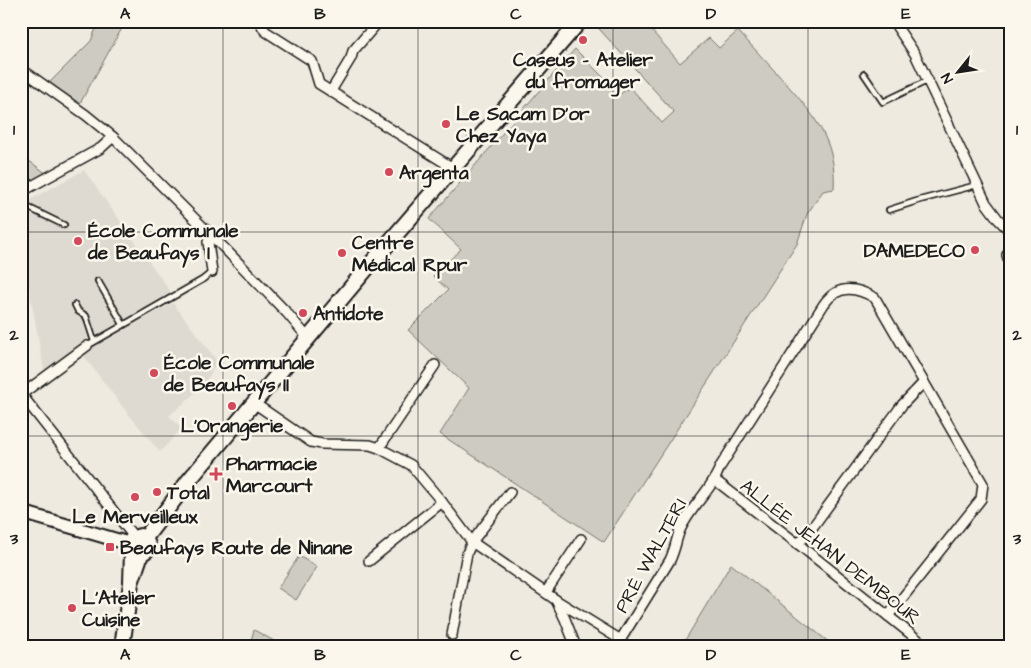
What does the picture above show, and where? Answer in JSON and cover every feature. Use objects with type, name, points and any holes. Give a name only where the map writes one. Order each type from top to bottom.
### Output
[{"type":"main road","points":[[122,647],[136,545],[308,338],[580,21]]},
{"type":"street","points":[[259,21],[265,32],[312,61],[319,84],[453,168]]},
{"type":"street","points":[[331,91],[351,58],[353,51],[379,21]]},
{"type":"street","points":[[893,21],[916,54],[977,186],[998,219],[1010,231]]},
{"type":"street","points":[[21,68],[113,137],[213,236],[287,313],[308,338]]},
{"type":"street","points":[[21,192],[100,148],[113,137]]},
{"type":"street","points":[[212,272],[208,242],[213,236]]},
{"type":"street","points":[[1010,249],[1008,260],[1010,265]]},
{"type":"street","name":"PRÉ WALTERI","points":[[618,643],[670,560],[675,550],[680,530],[706,490],[715,480],[720,467],[824,304],[829,298],[843,290],[854,289],[863,291],[875,298],[983,484],[981,499],[888,616]]},
{"type":"street","points":[[91,344],[22,394],[136,545]]},
{"type":"street","points":[[379,448],[435,364]]},
{"type":"street","points":[[798,544],[809,532],[902,405],[924,382]]},
{"type":"street","points":[[254,403],[311,442],[370,445],[411,465],[472,542],[618,643]]},
{"type":"street","name":"ALLÉE JEHAN DEMBOUR","points":[[715,480],[927,647]]},
{"type":"street","points":[[452,635],[466,553],[472,542],[510,492]]},
{"type":"street","points":[[370,561],[442,502]]},
{"type":"street","points":[[21,512],[136,545]]},
{"type":"street","points":[[546,592],[582,540]]},
{"type":"street","points":[[556,600],[576,647]]},
{"type":"lane","points":[[864,74],[883,102],[928,80]]},
{"type":"lane","points":[[889,210],[977,186]]},
{"type":"lane","points":[[21,204],[64,225]]},
{"type":"lane","points":[[75,305],[86,316],[91,344],[202,280],[212,272]]},
{"type":"lane","points":[[98,281],[123,324]]},
{"type":"shaded area","points":[[99,21],[126,21],[79,105],[49,83],[91,41]]},
{"type":"shaded area","points":[[592,21],[643,21],[680,63],[709,38],[719,48],[738,31],[794,92],[813,117],[827,142],[832,156],[834,172],[834,189],[823,191],[807,214],[797,244],[604,542],[440,434],[469,388],[408,330],[448,290],[433,276],[461,249],[429,219],[575,49],[620,94],[630,87],[662,123],[674,112]]},
{"type":"shaded area","points":[[21,155],[47,174],[21,187]]},
{"type":"shaded area","name":"École Communale de Beaufays I","points":[[84,170],[172,294],[92,339],[44,370],[27,277],[21,281],[21,205]]},
{"type":"shaded area","name":"École Communale de Beaufays II","points":[[173,303],[217,361],[205,384],[169,416],[182,428],[160,452],[82,354],[94,344]]},
{"type":"shaded area","points":[[299,556],[317,567],[296,600],[278,588]]},
{"type":"shaded area","points":[[731,564],[746,576],[835,647],[681,647]]},
{"type":"shaded area","points":[[254,630],[285,647],[249,647]]},
{"type":"place","name":"Caseus - Atelier du fromager","points":[[583,40]]},
{"type":"place","name":"Le Sacam D'or Chez Yaya","points":[[446,124]]},
{"type":"place","name":"Argenta","points":[[389,172]]},
{"type":"place","name":"École Communale de Beaufays I","points":[[78,241]]},
{"type":"place","name":"DAMEDECO","points":[[975,250]]},
{"type":"place","name":"Centre Médical Rpur","points":[[342,253]]},
{"type":"place","name":"Antidote","points":[[303,313]]},
{"type":"place","name":"École Communale de Beaufays II","points":[[154,373]]},
{"type":"place","name":"L'Orangerie","points":[[232,406]]},
{"type":"place","name":"Pharmacie Marcourt","points":[[216,474]]},
{"type":"place","name":"Total","points":[[157,492]]},
{"type":"place","name":"Le Merveilleux","points":[[135,497]]},
{"type":"place","name":"Beaufays Route de Ninane","points":[[110,547]]},
{"type":"place","name":"L'Atelier Cuisine","points":[[72,608]]}]
